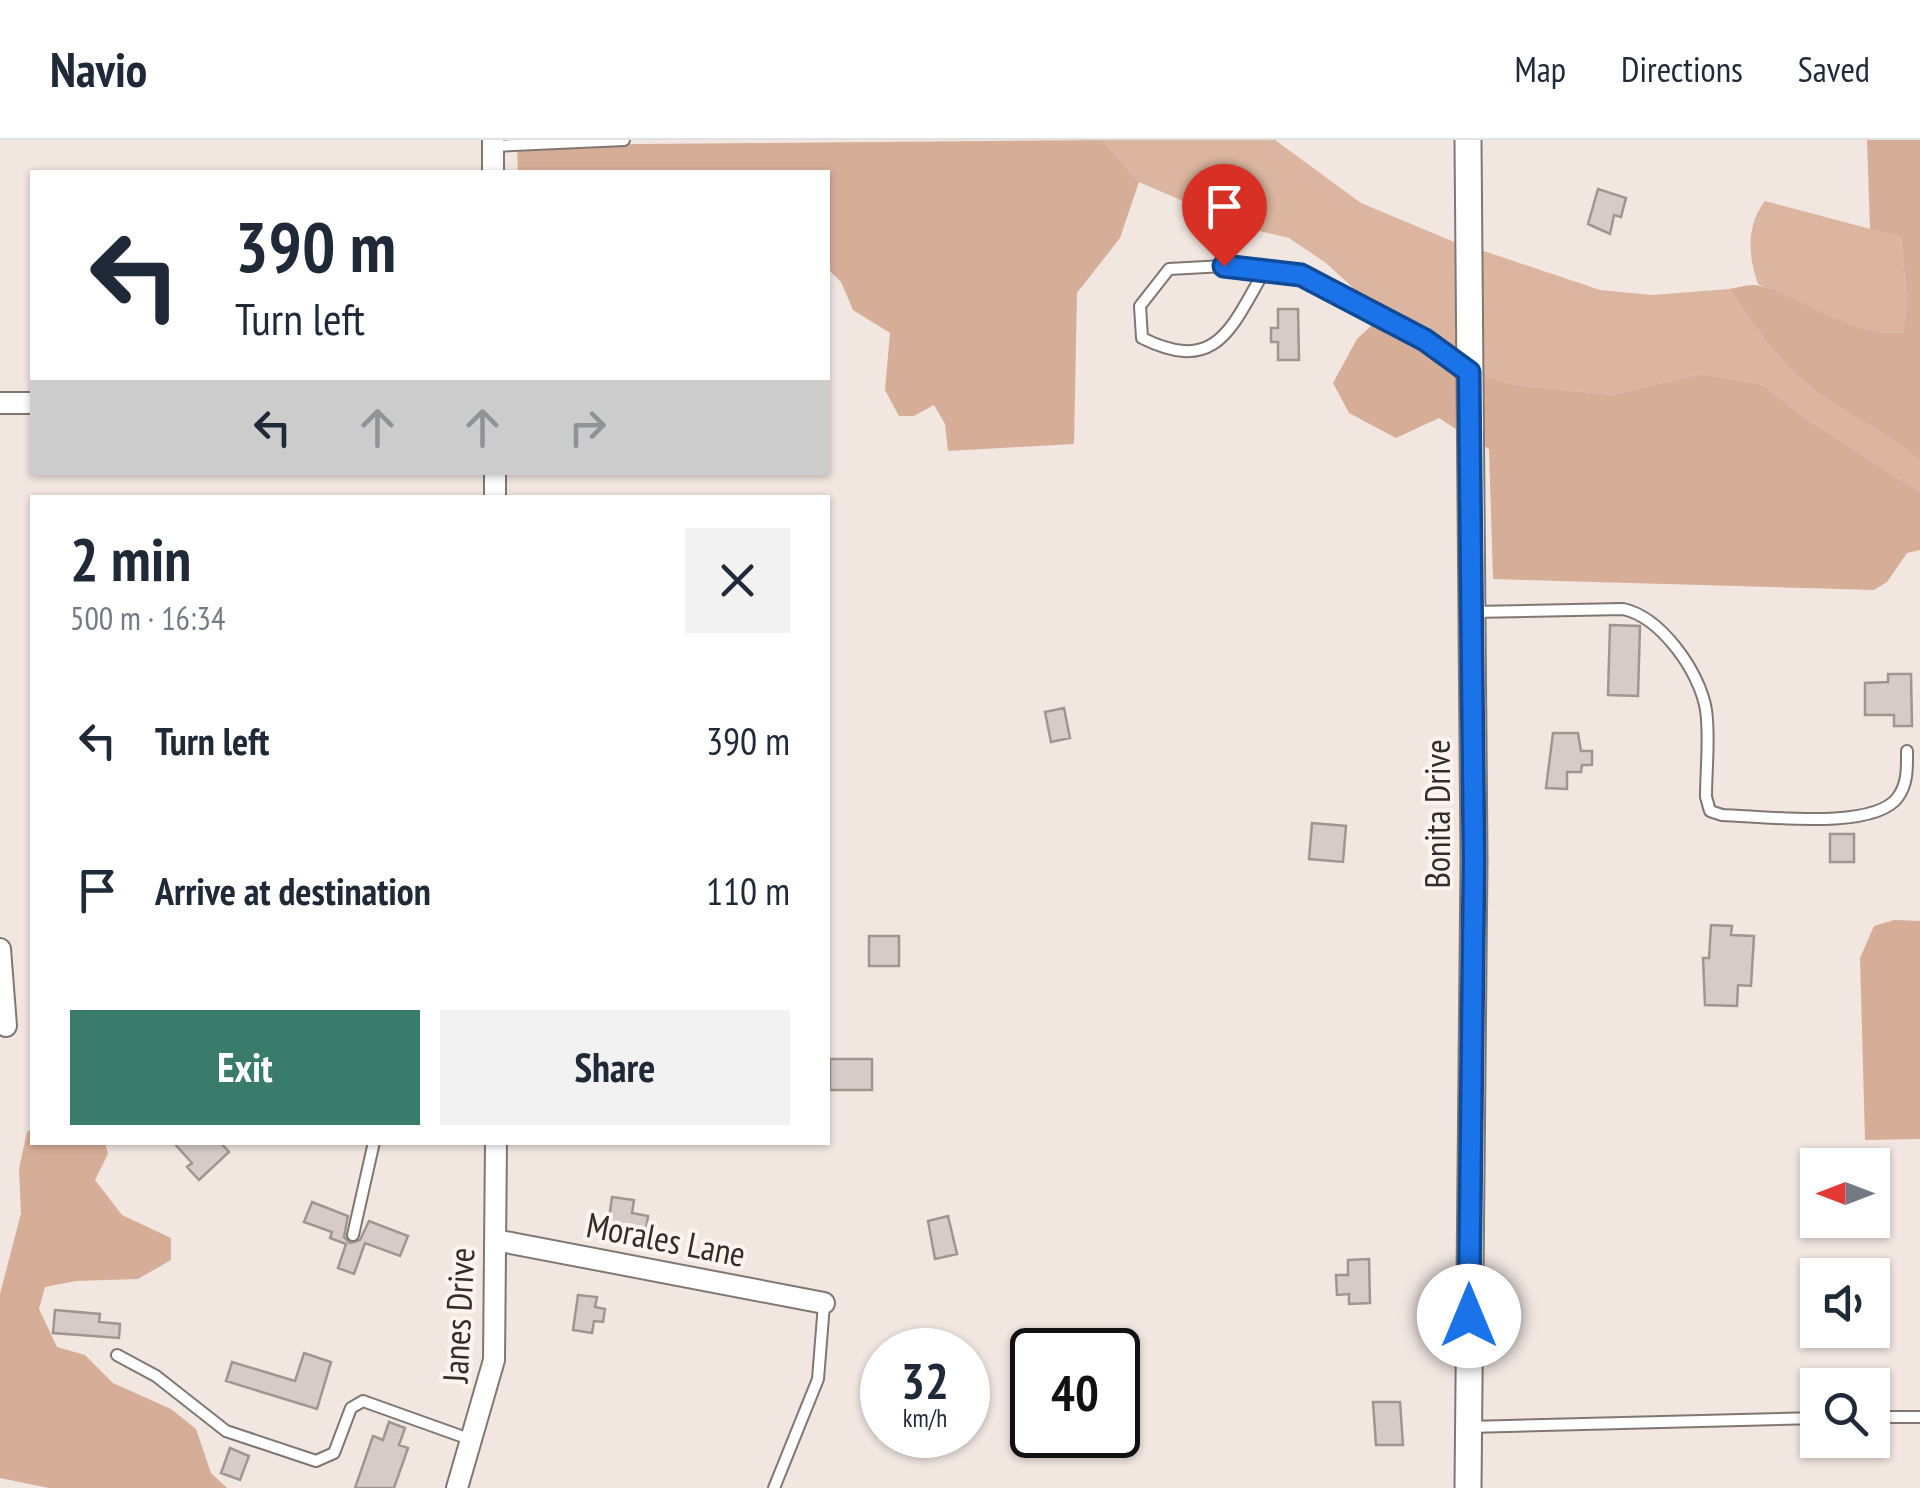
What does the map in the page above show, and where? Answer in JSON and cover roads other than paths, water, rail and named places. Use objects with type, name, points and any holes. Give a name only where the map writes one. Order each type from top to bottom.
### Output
[{"type":"street","name":"Bonita Drive","points":[[1468,140],[1474,860],[1468,1488]]},
{"type":"street","points":[[493,143],[493,170]]},
{"type":"street","points":[[0,403],[30,403]]},
{"type":"street","points":[[0,949],[6,1026]]},
{"type":"street","name":"Janes Drive","points":[[457,1488],[494,1360],[496,1145]]},
{"type":"street","name":"Morales Lane","points":[[495,1240],[824,1303]]},
{"type":"lane","points":[[493,143],[624,140]]},
{"type":"lane","points":[[1265,270],[1226,336],[1202,352],[1172,352],[1142,338],[1140,306],[1169,269],[1224,266],[1265,270],[1301,275],[1425,340],[1469,372]]},
{"type":"lane","points":[[1471,612],[1624,609],[1647,618],[1671,642],[1706,708],[1706,798],[1710,811],[1722,815],[1856,818],[1879,813],[1898,798],[1906,778],[1907,751]]},
{"type":"lane","points":[[353,1235],[373,1145]]},
{"type":"lane","points":[[774,1488],[812,1404],[822,1360],[824,1303]]},
{"type":"lane","points":[[118,1356],[156,1376],[226,1431],[316,1461],[334,1453],[351,1408],[363,1402],[473,1440]]},
{"type":"lane","points":[[1890,1418],[1920,1417]]},
{"type":"lane","points":[[1468,1428],[1800,1419]]}]
